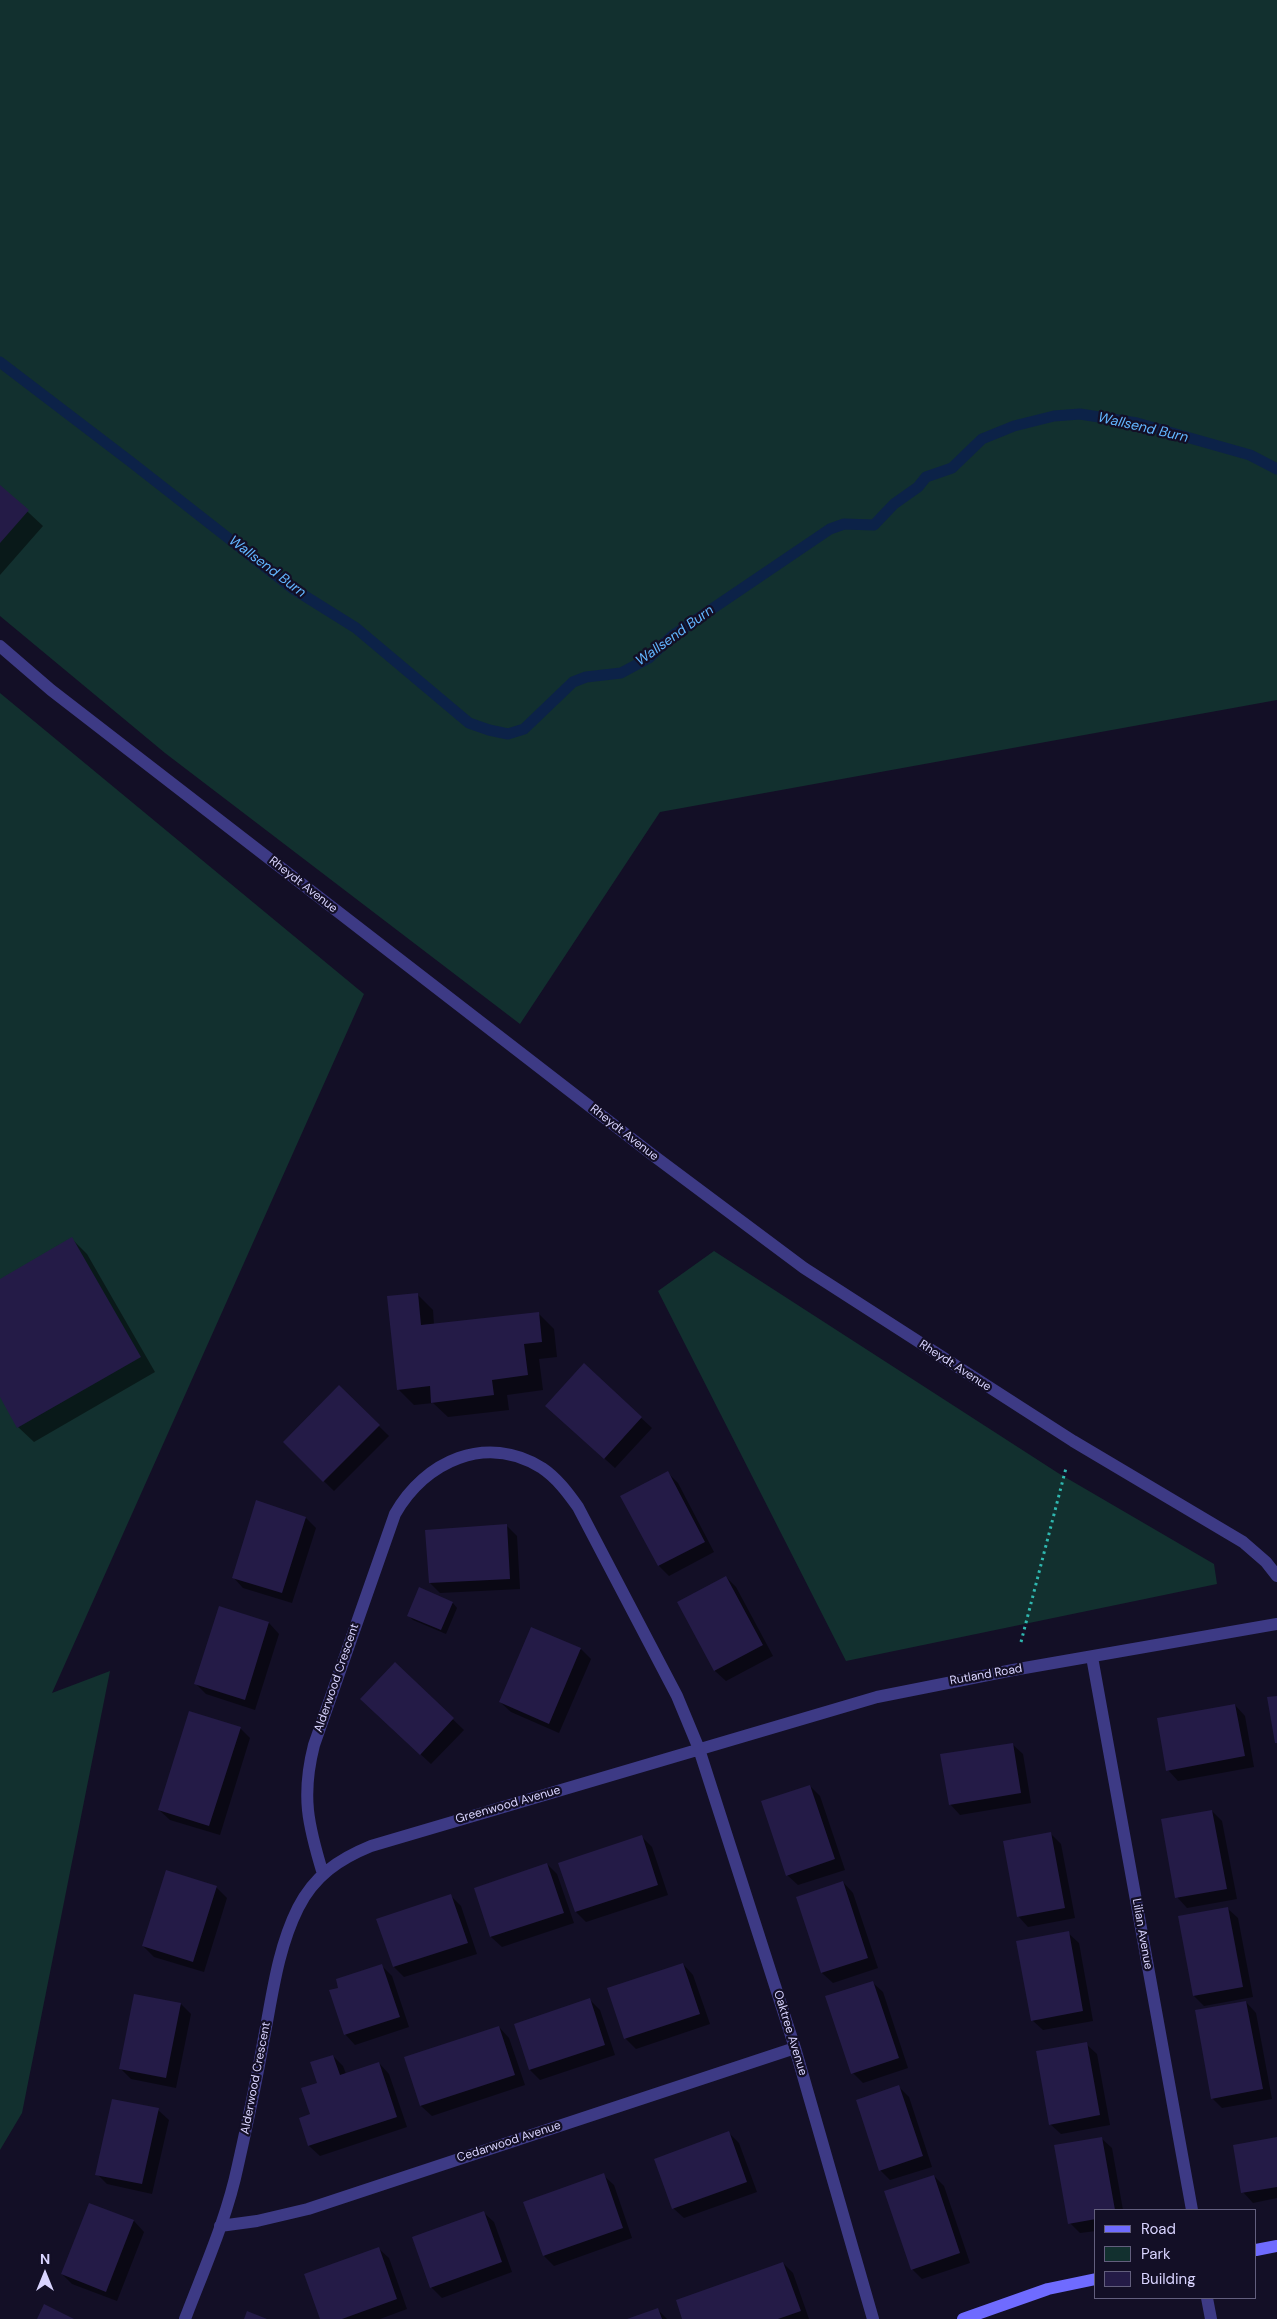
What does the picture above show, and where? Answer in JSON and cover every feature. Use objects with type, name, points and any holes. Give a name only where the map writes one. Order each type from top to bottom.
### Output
[{"type":"street","name":"Rheydt Avenue","points":[[0,646],[59,696],[654,1156],[804,1268],[1073,1441],[1243,1542],[1277,1576]]},
{"type":"street","name":"Alderwood Crescent","points":[[185,2319],[220,2226],[237,2169],[277,1969],[298,1907],[323,1874],[311,1835],[306,1800],[307,1772],[314,1745],[395,1514],[405,1496],[418,1481],[449,1461],[484,1453],[514,1456],[542,1468],[566,1490],[578,1508],[677,1696],[699,1749]]},
{"type":"street","name":"Rutland Road","points":[[699,1749],[877,1698],[1014,1670],[1277,1624]]},
{"type":"street","name":"Lilian Avenue","points":[[1092,1657],[1192,2209]]},
{"type":"street","name":"Greenwood Avenue","points":[[323,1874],[336,1863],[371,1846],[699,1749]]},
{"type":"street","name":"Oaktree Avenue","points":[[699,1749],[795,2048],[873,2319]]},
{"type":"street","name":"Cedarwood Avenue","points":[[220,2226],[257,2221],[308,2209],[795,2048]]},
{"type":"street","points":[[1257,2250],[1277,2246]]},
{"type":"street","points":[[963,2319],[1048,2288],[1094,2279]]},
{"type":"street","points":[[1208,2299],[1211,2319]]},
{"type":"path","points":[[1014,1670],[1073,1441]]},
{"type":"green space","points":[[0,0],[1277,0],[1277,700],[660,812],[520,1024],[165,753],[0,616]]},
{"type":"green space","points":[[0,693],[364,994],[52,1693],[110,1671],[22,2113],[0,2150]]},
{"type":"green space","points":[[714,1251],[1058,1473],[1214,1564],[1217,1584],[846,1661],[658,1291]]},
{"type":"building","points":[[0,485],[29,510],[0,543]]},
{"type":"building","points":[[72,1237],[141,1357],[17,1428],[0,1397],[0,1279]]},
{"type":"building","points":[[418,1293],[421,1325],[539,1312],[542,1342],[524,1344],[528,1375],[492,1380],[494,1395],[431,1403],[430,1386],[397,1390],[387,1296]]},
{"type":"building","points":[[584,1363],[642,1417],[604,1459],[545,1406]]},
{"type":"building","points":[[339,1385],[380,1425],[323,1482],[283,1442]]},
{"type":"building","points":[[668,1471],[705,1542],[658,1566],[620,1496]]},
{"type":"building","points":[[256,1500],[306,1517],[282,1593],[232,1578]]},
{"type":"building","points":[[507,1524],[510,1579],[429,1583],[425,1530]]},
{"type":"building","points":[[726,1576],[763,1645],[714,1671],[677,1602]]},
{"type":"building","points":[[419,1587],[453,1602],[441,1630],[407,1616]]},
{"type":"building","points":[[219,1606],[269,1622],[245,1700],[194,1684]]},
{"type":"building","points":[[531,1627],[581,1648],[549,1724],[499,1702]]},
{"type":"building","points":[[395,1662],[454,1718],[420,1755],[360,1699]]},
{"type":"building","points":[[1277,1696],[1277,1743],[1275,1743],[1267,1697]]},
{"type":"building","points":[[1235,1704],[1245,1756],[1166,1771],[1157,1718]]},
{"type":"building","points":[[189,1711],[241,1727],[209,1826],[158,1810]]},
{"type":"building","points":[[1013,1743],[1021,1793],[949,1805],[940,1754]]},
{"type":"building","points":[[810,1785],[835,1859],[786,1876],[761,1801]]},
{"type":"building","points":[[1212,1810],[1227,1889],[1175,1898],[1161,1819]]},
{"type":"building","points":[[1051,1832],[1065,1908],[1017,1917],[1003,1841]]},
{"type":"building","points":[[642,1835],[658,1885],[575,1912],[558,1863]]},
{"type":"building","points":[[547,1863],[564,1913],[490,1937],[474,1888]]},
{"type":"building","points":[[166,1870],[217,1886],[193,1962],[142,1946]]},
{"type":"building","points":[[843,1881],[868,1958],[821,1973],[796,1897]]},
{"type":"building","points":[[451,1894],[468,1943],[393,1967],[376,1919]]},
{"type":"building","points":[[1228,1907],[1243,1987],[1193,1996],[1178,1916]]},
{"type":"building","points":[[1069,1931],[1083,2011],[1031,2021],[1016,1941]]},
{"type":"building","points":[[683,1963],[700,2014],[624,2039],[607,1988]]},
{"type":"building","points":[[382,1964],[400,2017],[344,2035],[329,1990],[338,1988],[336,1979]]},
{"type":"building","points":[[873,1981],[899,2058],[851,2074],[825,1996]]},
{"type":"building","points":[[134,1994],[181,2003],[166,2078],[119,2069]]},
{"type":"building","points":[[590,1998],[605,2045],[529,2070],[514,2024]]},
{"type":"building","points":[[1246,2001],[1263,2089],[1211,2099],[1195,2010]]},
{"type":"building","points":[[499,2026],[515,2075],[420,2106],[404,2057]]},
{"type":"building","points":[[1087,2042],[1100,2115],[1049,2125],[1036,2051]]},
{"type":"building","points":[[333,2055],[340,2075],[379,2062],[397,2117],[308,2146],[299,2118],[310,2114],[301,2088],[317,2083],[310,2062]]},
{"type":"building","points":[[899,2085],[923,2156],[879,2171],[856,2100]]},
{"type":"building","points":[[112,2099],[159,2108],[142,2184],[95,2175]]},
{"type":"building","points":[[729,2131],[747,2182],[672,2209],[654,2159]]},
{"type":"building","points":[[1102,2137],[1115,2209],[1094,2209],[1094,2219],[1068,2224],[1054,2145]]},
{"type":"building","points":[[1277,2137],[1277,2187],[1241,2193],[1233,2145]]},
{"type":"building","points":[[604,2173],[623,2228],[543,2256],[523,2202]]},
{"type":"building","points":[[934,2175],[960,2253],[911,2270],[884,2191]]},
{"type":"building","points":[[89,2203],[134,2220],[106,2292],[61,2274]]},
{"type":"building","points":[[484,2211],[502,2262],[430,2288],[412,2237]]},
{"type":"building","points":[[379,2247],[397,2299],[342,2319],[320,2319],[304,2274]]},
{"type":"building","points":[[783,2262],[801,2311],[778,2319],[682,2319],[676,2300]]},
{"type":"building","points":[[44,2304],[74,2319],[37,2319]]},
{"type":"building","points":[[658,2308],[662,2319],[627,2319]]},
{"type":"building","points":[[247,2311],[267,2319],[244,2319]]},
{"type":"waterway","name":"Wallsend Burn","points":[[0,362],[292,588],[356,628],[469,723],[508,734],[524,729],[573,682],[586,677],[621,673],[649,658],[672,636],[830,529],[844,524],[874,525],[894,504],[918,487],[926,477],[952,468],[982,439],[1014,426],[1054,416],[1080,414],[1137,423],[1250,455],[1277,469]]}]
